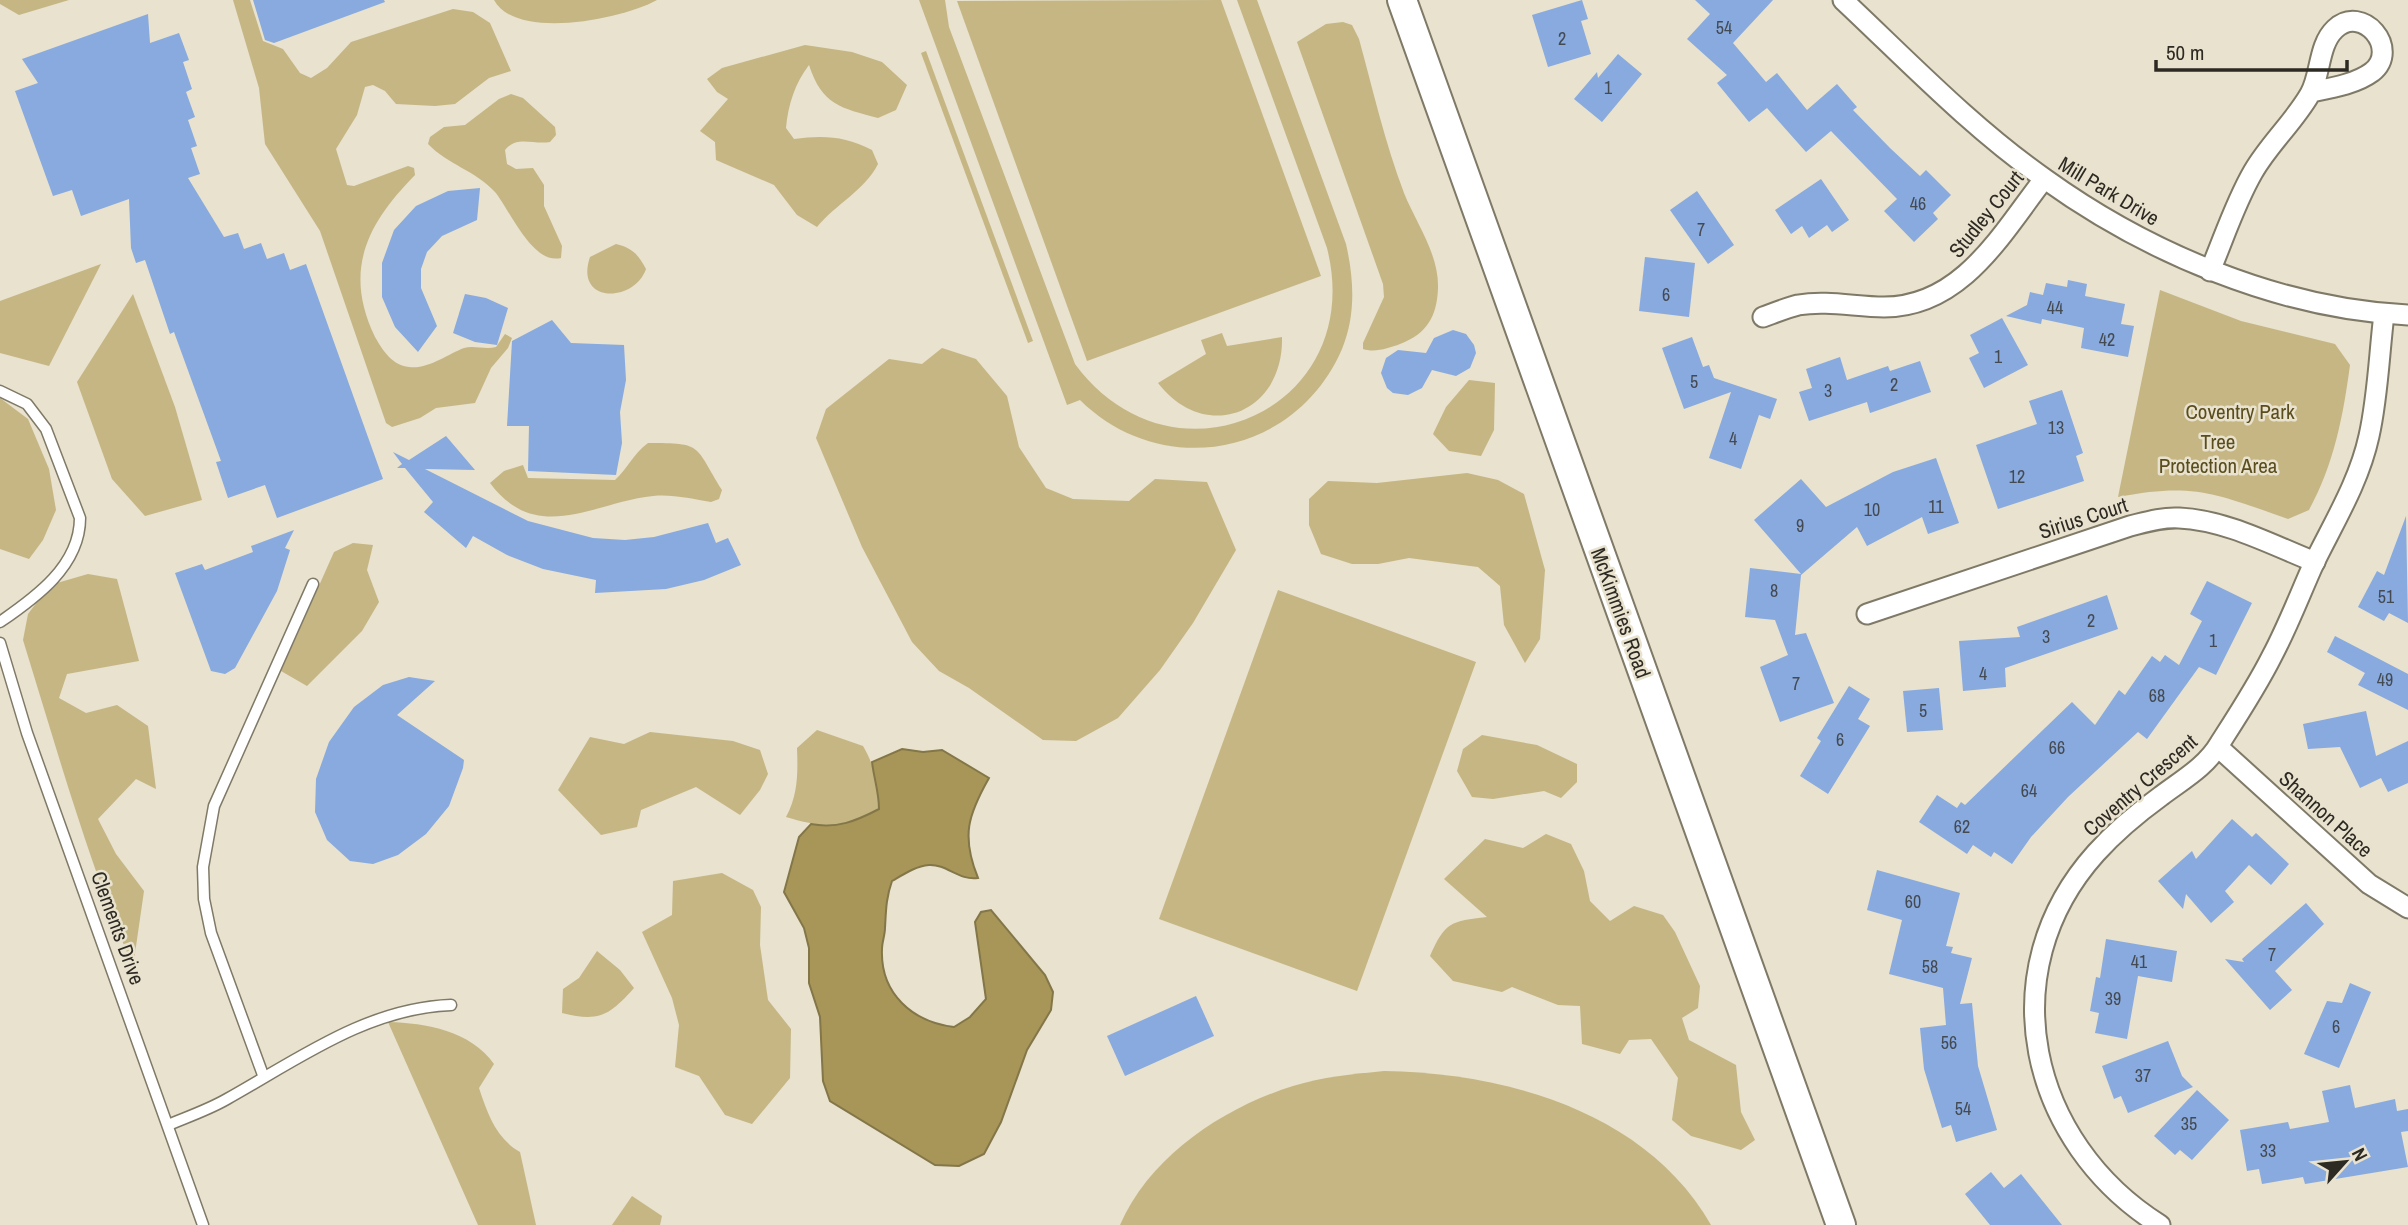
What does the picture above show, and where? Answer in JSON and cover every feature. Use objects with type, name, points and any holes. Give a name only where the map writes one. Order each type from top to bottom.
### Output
[{"type":"main road","name":"McKimmies Road","points":[[1402,0],[1841,1225]]},
{"type":"street","name":"Mill Park Drive","points":[[1843,0],[1996,140],[2044,179],[2148,242],[2210,271],[2289,295],[2384,314],[2408,315]]},
{"type":"street","points":[[2210,271],[2253,173],[2311,92]]},
{"type":"street","name":"Studley Court","points":[[1763,317],[1799,305],[1828,303],[1885,307],[1931,298],[1969,274],[2044,179]]},
{"type":"street","name":"Coventry Crescent","points":[[2160,1225],[2129,1206],[2081,1154],[2055,1111],[2042,1068],[2035,1023],[2037,984],[2045,943],[2059,905],[2097,852],[2159,797],[2191,776],[2218,747],[2273,655],[2347,499],[2369,436],[2384,314]]},
{"type":"street","name":"Sirius Court","points":[[1867,614],[2130,526],[2159,519],[2199,521],[2228,528],[2315,562]]},
{"type":"street","name":"Shannon Place","points":[[2218,747],[2370,884],[2408,908]]},
{"type":"lane","points":[[0,391],[27,404],[47,429],[80,519],[80,530],[57,577],[0,622]]},
{"type":"lane","points":[[263,1075],[211,933],[204,899],[203,867],[214,806],[313,584]]},
{"type":"lane","name":"Clements Drive","points":[[0,643],[27,733],[203,1225]]},
{"type":"lane","points":[[168,1125],[226,1100],[263,1075],[393,1013],[420,1006],[451,1005]]},
{"type":"green space","points":[[0,0],[69,0],[19,15],[0,4]]},
{"type":"green space","points":[[233,0],[250,0],[263,41],[283,49],[300,73],[311,78],[327,68],[351,42],[453,9],[473,12],[490,23],[511,71],[489,78],[455,104],[396,104],[385,91],[373,85],[365,87],[357,115],[336,149],[347,185],[354,186],[408,166],[414,168],[415,175],[398,193],[373,230],[361,269],[361,290],[366,313],[375,337],[389,356],[403,366],[416,367],[430,364],[464,348],[496,347],[505,334],[512,338],[508,348],[491,368],[475,403],[436,408],[420,418],[392,427],[386,423],[320,231],[265,144],[259,88]]},
{"type":"green space","points":[[494,0],[657,0],[620,14],[596,19],[546,23],[524,20],[506,13]]},
{"type":"green space","points":[[919,0],[945,0],[949,27],[1075,364],[1116,404],[1161,425],[1209,428],[1253,416],[1291,391],[1319,353],[1332,305],[1327,248],[1237,0],[1257,0],[1346,244],[1351,270],[1352,310],[1342,349],[1321,385],[1293,414],[1261,434],[1224,445],[1187,448],[1149,441],[1113,425],[1080,400],[1067,405]]},
{"type":"green space","points":[[1221,0],[1321,276],[1087,361],[957,1]]},
{"type":"green space","points":[[1343,22],[1352,25],[1359,39],[1397,174],[1431,251],[1437,275],[1437,298],[1429,323],[1409,340],[1377,350],[1363,349],[1363,343],[1384,297],[1383,284],[1297,42],[1326,24]]},
{"type":"green space","points":[[805,45],[852,52],[882,62],[907,85],[896,110],[878,118],[834,103],[820,89],[809,65],[804,72],[790,103],[787,119],[786,128],[794,139],[843,139],[872,150],[878,164],[866,182],[817,227],[797,215],[774,185],[716,160],[715,142],[700,131],[728,99],[717,92],[707,79],[722,68]]},
{"type":"green space","points":[[926,51],[1033,341],[1028,343],[921,53]]},
{"type":"green space","points":[[511,94],[523,98],[555,127],[556,135],[550,142],[520,142],[505,150],[507,164],[516,169],[533,168],[544,185],[544,206],[562,246],[561,258],[550,258],[531,245],[495,192],[428,144],[430,137],[444,127],[465,125],[499,99]]},
{"type":"green space","points":[[616,244],[634,252],[646,269],[630,288],[619,293],[608,293],[598,290],[590,283],[587,272],[590,257]]},
{"type":"green space","points":[[101,264],[49,366],[0,353],[0,301]]},
{"type":"green space","name":"Coventry Park","points":[[2160,290],[2241,321],[2335,344],[2350,365],[2336,440],[2325,475],[2309,510],[2288,519],[2223,497],[2186,491],[2118,497]]},
{"type":"green space","points":[[133,294],[175,407],[202,500],[145,516],[112,479],[77,382]]},
{"type":"green space","points":[[1222,333],[1227,346],[1282,337],[1279,364],[1270,385],[1256,401],[1238,412],[1218,416],[1197,412],[1177,402],[1158,383],[1206,354],[1201,340]]},
{"type":"green space","points":[[942,348],[976,359],[1007,396],[1019,447],[1046,488],[1073,499],[1129,501],[1155,479],[1207,482],[1236,550],[1193,623],[1160,670],[1118,718],[1076,741],[1043,740],[969,688],[939,671],[912,642],[862,547],[816,438],[826,409],[889,359],[922,364]]},
{"type":"green space","points":[[1469,380],[1495,383],[1494,430],[1481,456],[1449,451],[1433,434],[1446,407]]},
{"type":"green space","points":[[0,398],[28,419],[49,469],[56,510],[43,540],[29,559],[0,549]]},
{"type":"green space","points":[[648,443],[679,444],[696,450],[722,490],[719,499],[711,502],[675,496],[653,496],[567,515],[547,516],[527,512],[508,502],[490,483],[504,471],[523,465],[528,478],[615,480]]},
{"type":"green space","points":[[1467,473],[1498,480],[1524,494],[1545,570],[1540,639],[1525,663],[1504,625],[1500,586],[1478,567],[1409,558],[1378,564],[1352,564],[1321,554],[1309,525],[1309,499],[1328,481],[1377,483]]},
{"type":"green space","points":[[353,543],[373,545],[367,570],[379,602],[362,631],[307,686],[281,671],[334,552]]},
{"type":"green space","points":[[88,574],[117,579],[139,661],[67,674],[59,698],[86,713],[117,705],[148,726],[156,789],[136,779],[98,819],[116,854],[144,891],[133,967],[87,846],[23,640],[28,614],[50,585]]},
{"type":"green space","points":[[1278,590],[1476,662],[1357,991],[1159,919]]},
{"type":"green space","points":[[817,730],[863,746],[876,777],[879,809],[834,825],[786,817],[796,784],[797,748]]},
{"type":"green space","points":[[650,732],[733,741],[760,750],[768,774],[760,790],[740,815],[696,787],[641,810],[637,827],[601,835],[558,790],[590,737],[624,744]]},
{"type":"green space","points":[[1482,735],[1537,745],[1577,764],[1577,782],[1561,798],[1544,791],[1493,799],[1472,797],[1457,771],[1463,749]]},
{"type":"green space","points":[[1546,834],[1571,844],[1584,871],[1590,901],[1610,921],[1634,906],[1663,915],[1675,932],[1700,986],[1698,1008],[1682,1018],[1689,1040],[1736,1065],[1741,1112],[1755,1140],[1741,1150],[1691,1136],[1672,1120],[1678,1078],[1651,1039],[1629,1040],[1620,1054],[1582,1044],[1580,1006],[1558,1005],[1512,987],[1502,992],[1453,981],[1430,956],[1440,936],[1451,925],[1487,917],[1444,879],[1485,839],[1523,848]]},
{"type":"green space","points":[[722,873],[753,890],[761,907],[760,945],[768,1000],[791,1029],[790,1078],[752,1124],[725,1115],[699,1076],[675,1067],[679,1025],[672,998],[642,932],[672,915],[673,881]]},
{"type":"green space","points":[[597,951],[620,970],[634,988],[610,1011],[602,1014],[585,1017],[562,1013],[563,989],[579,978]]},
{"type":"green space","points":[[388,1022],[417,1024],[460,1036],[484,1053],[494,1064],[479,1088],[499,1133],[520,1152],[536,1225],[478,1225]]},
{"type":"green space","points":[[1384,1071],[1477,1080],[1524,1091],[1568,1106],[1611,1127],[1650,1153],[1683,1186],[1711,1225],[1120,1225],[1133,1200],[1169,1156],[1215,1121],[1267,1095],[1293,1086],[1326,1078]]},
{"type":"green space","points":[[632,1196],[662,1216],[660,1225],[612,1225]]},
{"type":"shaded area","points":[[902,749],[923,752],[942,750],[989,778],[976,803],[969,826],[970,850],[978,878],[965,877],[942,867],[929,865],[892,881],[887,899],[882,949],[883,965],[893,992],[913,1012],[939,1024],[954,1027],[970,1017],[986,999],[975,922],[981,912],[991,910],[1045,975],[1053,992],[1051,1010],[1027,1050],[1001,1122],[984,1154],[959,1166],[935,1165],[830,1101],[823,1081],[820,1017],[809,983],[809,948],[804,928],[784,892],[799,837],[811,824],[846,823],[879,809],[872,762]]},
{"type":"building","points":[[253,0],[385,2],[274,43],[265,40]]},
{"type":"building","points":[[1582,0],[1588,19],[1581,21],[1591,54],[1548,67],[1532,15]]},
{"type":"building","points":[[1695,0],[1773,0],[1733,43],[1766,82],[1777,73],[1807,110],[1837,84],[1857,107],[1853,110],[1890,148],[1920,176],[1926,170],[1951,195],[1933,213],[1938,219],[1914,242],[1884,211],[1897,199],[1831,131],[1806,152],[1767,108],[1749,122],[1717,83],[1727,75],[1687,39],[1710,14]]},
{"type":"building","points":[[148,14],[150,43],[179,33],[189,60],[183,62],[192,89],[186,92],[195,117],[188,120],[197,146],[191,148],[200,174],[188,178],[224,237],[238,233],[244,249],[261,243],[267,259],[284,253],[290,270],[306,264],[383,479],[277,518],[265,485],[228,498],[216,462],[221,461],[174,332],[170,334],[145,260],[136,263],[131,248],[129,199],[81,216],[72,190],[53,196],[15,91],[38,83],[22,59]]},
{"type":"building","points":[[1618,54],[1642,74],[1602,122],[1574,99],[1597,72],[1598,78]]},
{"type":"building","points":[[1821,179],[1849,220],[1832,232],[1827,225],[1809,238],[1802,226],[1791,234],[1775,210]]},
{"type":"building","points":[[480,188],[477,220],[442,236],[427,252],[421,269],[421,288],[437,326],[418,352],[395,327],[382,297],[382,263],[394,230],[416,206],[448,191]]},
{"type":"building","points":[[1697,191],[1734,245],[1708,264],[1670,210]]},
{"type":"building","points":[[1645,257],[1695,263],[1689,317],[1639,311]]},
{"type":"building","points":[[2068,280],[2087,284],[2085,296],[2125,304],[2121,324],[2134,326],[2128,357],[2081,348],[2084,328],[2042,319],[2041,324],[2006,316],[2027,305],[2030,292],[2043,295],[2046,283],[2067,287]]},
{"type":"building","points":[[465,294],[486,298],[508,308],[497,345],[475,342],[453,333]]},
{"type":"building","points":[[2002,318],[2028,365],[1984,388],[1969,358],[1979,353],[1970,335]]},
{"type":"building","points":[[552,320],[571,343],[624,345],[626,380],[620,412],[622,443],[616,475],[528,471],[529,426],[507,426],[512,341]]},
{"type":"building","points":[[1453,330],[1466,334],[1474,345],[1476,353],[1470,368],[1456,376],[1432,370],[1422,388],[1408,395],[1393,393],[1387,388],[1381,373],[1386,358],[1398,350],[1426,353],[1434,338]]},
{"type":"building","points":[[1692,337],[1703,367],[1709,365],[1714,378],[1777,399],[1770,419],[1759,415],[1741,469],[1709,458],[1731,392],[1684,409],[1662,348]]},
{"type":"building","points":[[1840,357],[1847,380],[1888,366],[1890,371],[1920,361],[1931,392],[1870,413],[1867,402],[1809,421],[1799,392],[1812,388],[1806,369]]},
{"type":"building","points":[[2062,390],[2083,453],[2076,456],[2084,481],[1998,509],[1976,445],[2037,424],[2029,401]]},
{"type":"building","points":[[446,436],[475,470],[425,469],[528,521],[593,538],[625,540],[654,537],[708,523],[716,543],[728,538],[741,565],[704,580],[666,589],[595,593],[596,580],[543,569],[507,555],[473,536],[466,548],[424,512],[433,502],[405,468],[397,468],[402,464],[393,452],[409,460]]},
{"type":"building","points":[[1936,458],[1959,523],[1928,534],[1922,517],[1867,546],[1857,527],[1801,575],[1795,635],[1806,633],[1834,703],[1780,722],[1760,667],[1788,655],[1775,620],[1745,617],[1750,568],[1801,574],[1754,520],[1801,479],[1826,507],[1893,472]]},
{"type":"building","points":[[2406,516],[2408,623],[2389,613],[2384,621],[2358,607],[2377,571],[2384,575]]},
{"type":"building","points":[[294,530],[285,548],[290,550],[277,591],[235,668],[225,674],[211,671],[175,573],[202,564],[205,570],[253,552],[251,546]]},
{"type":"building","points":[[2207,581],[2252,603],[2216,675],[2199,667],[2147,739],[2138,732],[2068,797],[2031,837],[2012,864],[1994,852],[1991,857],[1973,845],[1967,854],[1919,822],[1937,795],[1957,808],[1961,802],[1965,805],[2072,702],[2095,725],[2119,690],[2125,695],[2152,656],[2160,662],[2165,655],[2179,665],[2202,621],[2190,614]]},
{"type":"building","points":[[2107,595],[2118,629],[2005,668],[2006,687],[1963,691],[1959,641],[2020,637],[2017,627]]},
{"type":"building","points":[[2335,636],[2408,674],[2408,710],[2358,685],[2365,673],[2327,652]]},
{"type":"building","points":[[409,677],[435,681],[397,715],[464,760],[463,768],[449,806],[426,834],[398,855],[373,864],[350,861],[327,840],[315,812],[316,779],[329,742],[354,707],[383,685]]},
{"type":"building","points":[[1849,686],[1870,699],[1858,719],[1870,726],[1828,794],[1800,776],[1821,741],[1817,738]]},
{"type":"building","points":[[1939,688],[1943,730],[1907,732],[1903,691]]},
{"type":"building","points":[[2366,711],[2376,756],[2408,741],[2408,783],[2388,792],[2381,778],[2360,788],[2340,747],[2308,749],[2303,724]]},
{"type":"building","points":[[2232,819],[2252,837],[2256,833],[2289,864],[2271,885],[2249,865],[2225,891],[2234,902],[2211,923],[2186,894],[2183,909],[2158,881],[2192,851],[2196,859]]},
{"type":"building","points":[[1877,870],[1960,893],[1946,946],[1953,947],[1951,953],[1972,958],[1960,1004],[1972,1003],[1978,1066],[1997,1130],[1956,1142],[1951,1125],[1942,1128],[1924,1069],[1920,1028],[1946,1025],[1943,988],[1889,974],[1902,920],[1867,910]]},
{"type":"building","points":[[2306,903],[2324,924],[2275,971],[2292,990],[2270,1010],[2225,959],[2244,962],[2242,959]]},
{"type":"building","points":[[2106,939],[2177,951],[2172,982],[2138,976],[2127,1039],[2095,1033],[2099,1013],[2090,1011],[2096,977],[2100,978]]},
{"type":"building","points":[[2350,983],[2371,992],[2339,1068],[2304,1054],[2327,1001],[2342,1003]]},
{"type":"building","points":[[1196,996],[1214,1036],[1125,1076],[1107,1036]]},
{"type":"building","points":[[2168,1041],[2182,1076],[2193,1087],[2128,1113],[2121,1096],[2114,1099],[2102,1066]]},
{"type":"building","points":[[2350,1085],[2355,1108],[2395,1099],[2397,1111],[2408,1109],[2408,1131],[2401,1132],[2408,1167],[2305,1184],[2303,1177],[2262,1184],[2259,1169],[2247,1171],[2240,1130],[2288,1122],[2290,1129],[2329,1122],[2322,1091]]},
{"type":"building","points":[[2197,1090],[2229,1120],[2192,1160],[2180,1150],[2175,1155],[2154,1136]]},
{"type":"building","points":[[1991,1172],[2004,1188],[2021,1174],[2062,1225],[1990,1225],[1965,1194]]},
{"type":"park label","name":"Tree Protection Area","points":[[2218,453]]}]
